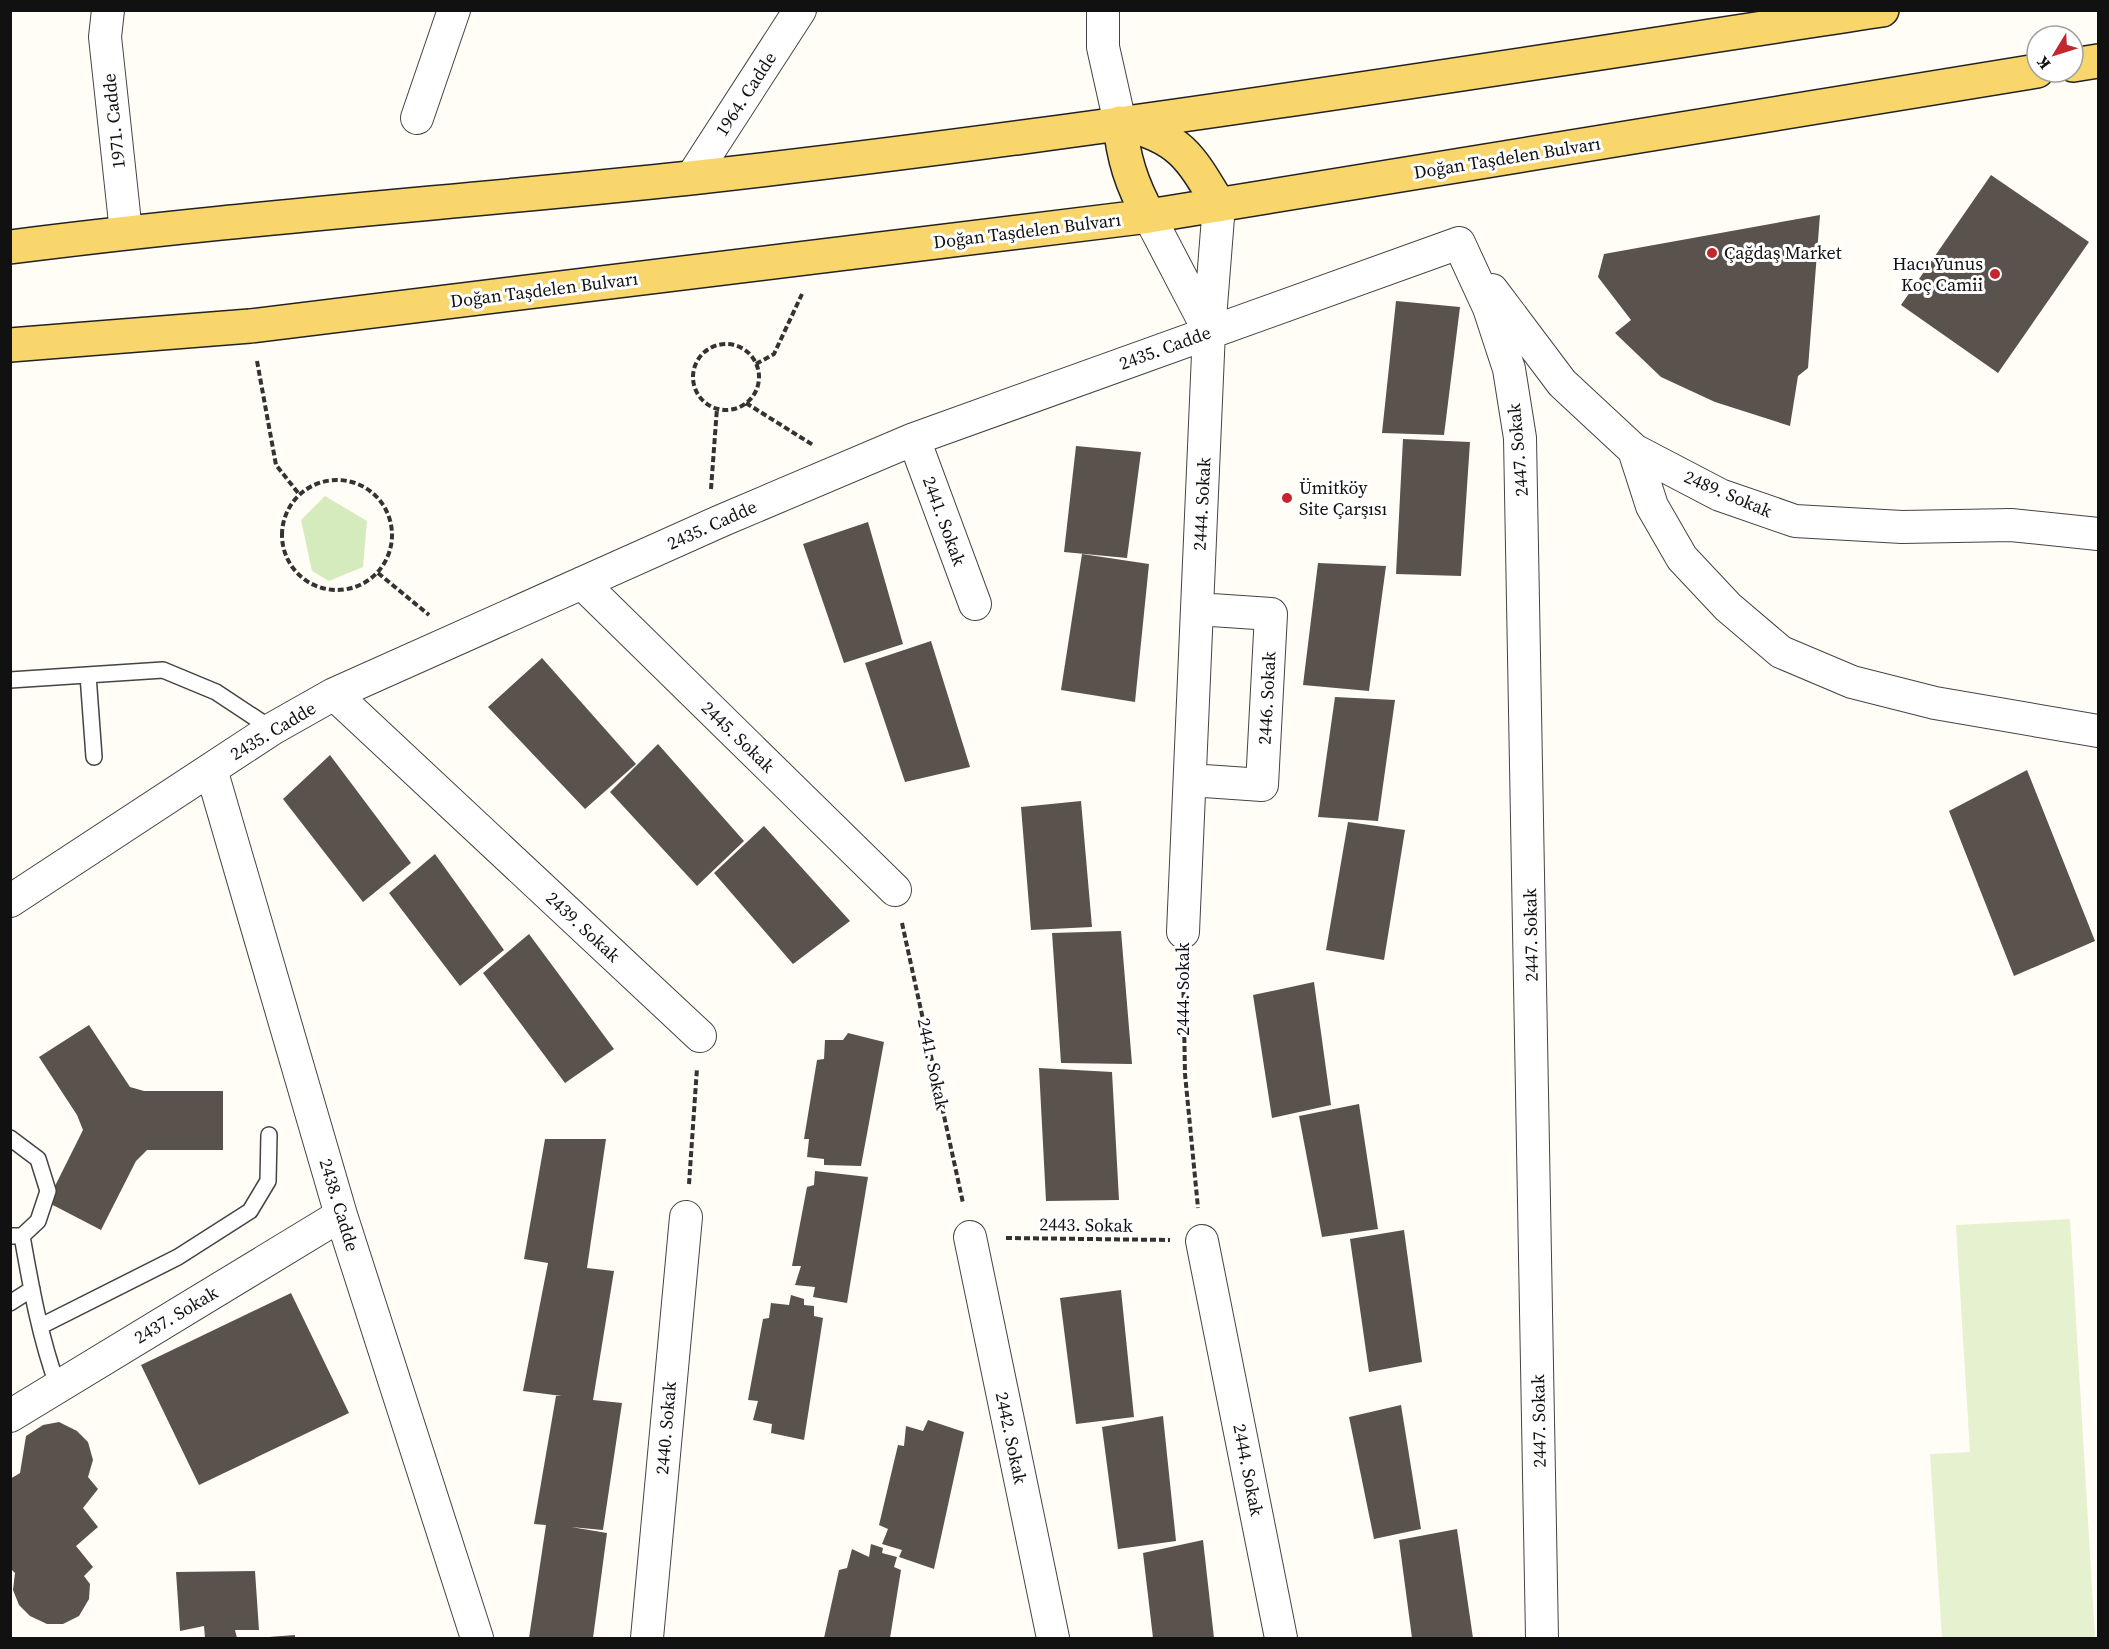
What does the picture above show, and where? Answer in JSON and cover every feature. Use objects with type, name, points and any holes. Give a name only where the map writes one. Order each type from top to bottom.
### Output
[{"type":"main road","points":[[10,247],[126,232],[692,177],[1120,123],[1882,10]]},
{"type":"main road","name":"Doğan Taşdelen Bulvarı","points":[[10,345],[250,326],[1149,216],[2025,73]]},
{"type":"main road","points":[[1120,123],[1151,131],[1175,144],[1194,162],[1219,205]]},
{"type":"main road","points":[[1120,123],[1127,167],[1134,189],[1149,216]]},
{"type":"street","name":"1971. Cadde","points":[[108,10],[105,37],[126,232]]},
{"type":"street","points":[[417,118],[454,10]]},
{"type":"street","name":"1964. Cadde","points":[[692,177],[800,10]]},
{"type":"street","points":[[1103,10],[1103,47],[1120,123]]},
{"type":"street","name":"2444. Sokak","points":[[1183,932],[1209,332],[1219,205]]},
{"type":"street","name":"2444. Sokak","points":[[1149,216],[1209,332]]},
{"type":"street","name":"2435. Cadde","points":[[10,901],[272,729],[334,694],[723,520],[914,439],[1459,243]]},
{"type":"street","name":"2489. Sokak","points":[[1459,243],[1508,313],[1562,383],[1634,450],[1720,495],[1795,521],[1902,527],[2011,525],[2098,534]]},
{"type":"street","name":"2447. Sokak","points":[[1459,243],[1489,308],[1509,369],[1520,438],[1542,1638]]},
{"type":"street","name":"2441. Sokak","points":[[914,439],[975,604]]},
{"type":"street","points":[[1634,450],[1652,506],[1682,558],[1728,607],[1782,652],[1852,682],[1935,703],[2098,731]]},
{"type":"street","name":"2445. Sokak","points":[[582,583],[895,890]]},
{"type":"street","name":"2446. Sokak","points":[[1190,780],[1262,785],[1272,614],[1197,609]]},
{"type":"street","name":"2439. Sokak","points":[[334,694],[700,1036]]},
{"type":"street","name":"2438. Cadde","points":[[211,769],[341,1215],[477,1638]]},
{"type":"street","name":"2437. Sokak","points":[[10,1416],[341,1215]]},
{"type":"street","name":"2440. Sokak","points":[[647,1638],[686,1217]]},
{"type":"street","name":"2442. Sokak","points":[[970,1237],[1053,1638]]},
{"type":"street","name":"2444. Sokak","points":[[1202,1241],[1281,1638]]},
{"type":"lane","points":[[10,681],[163,670],[216,692],[272,729]]},
{"type":"lane","points":[[87,675],[94,757]]},
{"type":"lane","points":[[41,1326],[178,1257],[250,1211],[268,1181],[269,1135]]},
{"type":"lane","points":[[10,1138],[38,1159],[48,1191],[38,1221],[16,1236],[58,1387]]},
{"type":"lane","points":[[10,1303],[32,1289]]},
{"type":"path","points":[[756,363],[774,354],[819,257]]},
{"type":"path","points":[[250,326],[276,465],[299,494]]},
{"type":"path","points":[[731,344],[742,348],[756,363],[758,385],[746,403],[737,408],[717,408],[707,403],[694,386],[696,364],[701,355],[720,345],[731,344]]},
{"type":"path","points":[[746,403],[847,466]]},
{"type":"path","points":[[717,408],[709,484],[723,520]]},
{"type":"path","points":[[334,480],[352,482],[369,490],[382,503],[390,520],[392,538],[388,557],[378,573],[363,584],[347,590],[320,587],[298,574],[287,560],[282,542],[282,525],[288,507],[299,494],[315,484],[334,480]]},
{"type":"path","points":[[378,573],[457,639]]},
{"type":"path","name":"2441. Sokak","points":[[895,890],[970,1237]]},
{"type":"path","name":"2444. Sokak","points":[[1183,932],[1183,1052],[1202,1241]]},
{"type":"path","points":[[686,1217],[700,1036]]},
{"type":"path","name":"2443. Sokak","points":[[970,1237],[1202,1241]]},
{"type":"green space","points":[[325,496],[367,521],[363,567],[329,581],[312,571],[301,520]]},
{"type":"green space","points":[[2070,1219],[2095,1638],[1942,1638],[1930,1454],[1970,1452],[1956,1225]]},
{"type":"building","name":"Hacı Yunus Koç Camii","points":[[1991,175],[2089,242],[1998,373],[1901,305]]},
{"type":"building","points":[[1820,215],[1808,368],[1798,376],[1790,426],[1715,402],[1661,377],[1615,333],[1631,320],[1598,277],[1604,254]]},
{"type":"building","points":[[1396,301],[1460,307],[1444,435],[1382,433]]},
{"type":"building","points":[[1403,439],[1470,442],[1461,576],[1396,574]]},
{"type":"building","points":[[1076,446],[1141,452],[1127,558],[1064,552]]},
{"type":"building","points":[[868,522],[903,644],[844,663],[803,544]]},
{"type":"building","points":[[1082,554],[1149,564],[1135,702],[1061,690]]},
{"type":"building","points":[[1318,563],[1386,566],[1369,691],[1303,685]]},
{"type":"building","points":[[931,641],[970,767],[905,782],[865,663]]},
{"type":"building","points":[[542,658],[636,764],[585,809],[488,707]]},
{"type":"building","points":[[1335,697],[1395,700],[1378,821],[1318,817]]},
{"type":"building","points":[[658,744],[744,841],[697,886],[610,792]]},
{"type":"building","points":[[330,755],[411,863],[363,902],[283,799]]},
{"type":"building","points":[[2027,770],[2095,941],[2014,976],[1949,811]]},
{"type":"building","points":[[1081,801],[1092,927],[1031,930],[1021,807]]},
{"type":"building","points":[[1348,822],[1405,830],[1384,960],[1326,950]]},
{"type":"building","points":[[764,826],[850,921],[793,964],[714,873]]},
{"type":"building","points":[[435,854],[504,950],[460,986],[389,893]]},
{"type":"building","points":[[1121,931],[1132,1064],[1061,1063],[1052,933]]},
{"type":"building","points":[[529,934],[614,1049],[565,1083],[483,973]]},
{"type":"building","points":[[1314,982],[1331,1105],[1272,1118],[1253,995]]},
{"type":"building","points":[[89,1025],[130,1087],[144,1091],[223,1091],[223,1150],[147,1150],[136,1161],[101,1230],[47,1202],[83,1130],[77,1115],[39,1057]]},
{"type":"building","points":[[848,1033],[884,1042],[861,1166],[824,1165],[824,1159],[807,1157],[809,1139],[804,1139],[817,1060],[824,1059],[825,1040],[843,1040]]},
{"type":"building","points":[[1039,1068],[1112,1072],[1119,1200],[1046,1201]]},
{"type":"building","points":[[1359,1104],[1378,1229],[1322,1237],[1299,1116]]},
{"type":"building","points":[[545,1139],[606,1139],[587,1268],[614,1271],[593,1400],[622,1403],[603,1530],[571,1527],[607,1533],[593,1638],[529,1638],[546,1525],[534,1524],[556,1396],[562,1396],[523,1391],[548,1263],[524,1259]]},
{"type":"building","points":[[815,1171],[868,1177],[847,1303],[813,1297],[815,1287],[795,1285],[801,1266],[792,1266],[807,1187],[814,1185]]},
{"type":"building","points":[[1404,1230],[1422,1362],[1369,1372],[1350,1239]]},
{"type":"building","points":[[1121,1290],[1134,1417],[1076,1424],[1060,1298]]},
{"type":"building","points":[[291,1293],[349,1413],[199,1485],[141,1365]]},
{"type":"building","points":[[791,1295],[804,1299],[804,1305],[814,1306],[814,1316],[823,1318],[804,1440],[771,1433],[772,1424],[753,1420],[758,1401],[748,1400],[763,1319],[769,1318],[771,1303],[789,1305]]},
{"type":"building","points":[[1401,1405],[1421,1529],[1374,1539],[1349,1417]]},
{"type":"building","points":[[1163,1416],[1176,1541],[1118,1549],[1102,1427]]},
{"type":"building","points":[[928,1420],[964,1432],[934,1569],[899,1557],[902,1550],[882,1544],[888,1529],[879,1525],[898,1445],[904,1446],[906,1426],[923,1431]]},
{"type":"building","points":[[59,1422],[77,1431],[88,1442],[93,1460],[88,1477],[98,1489],[83,1508],[98,1527],[76,1546],[93,1567],[84,1576],[90,1584],[89,1599],[79,1616],[63,1624],[47,1624],[30,1616],[19,1605],[13,1590],[15,1573],[10,1568],[10,1479],[20,1473],[26,1436],[43,1425]]},
{"type":"building","points":[[1457,1529],[1473,1638],[1412,1638],[1399,1540]]},
{"type":"building","points":[[1203,1540],[1214,1638],[1153,1638],[1143,1553]]},
{"type":"building","points":[[871,1544],[883,1548],[882,1553],[897,1557],[894,1567],[901,1570],[890,1638],[824,1638],[839,1570],[847,1568],[852,1549],[869,1557]]},
{"type":"building","points":[[255,1571],[259,1630],[235,1630],[237,1638],[205,1638],[204,1626],[180,1631],[176,1572]]},
{"type":"building","points":[[295,1635],[295,1638],[269,1637]]},
{"type":"place","name":"Çağdaş Market","points":[[1712,253]]},
{"type":"place","name":"Hacı Yunus Koç Camii","points":[[1995,274]]},
{"type":"place","name":"Ümitköy Site Çarşısı","points":[[1287,498]]}]
